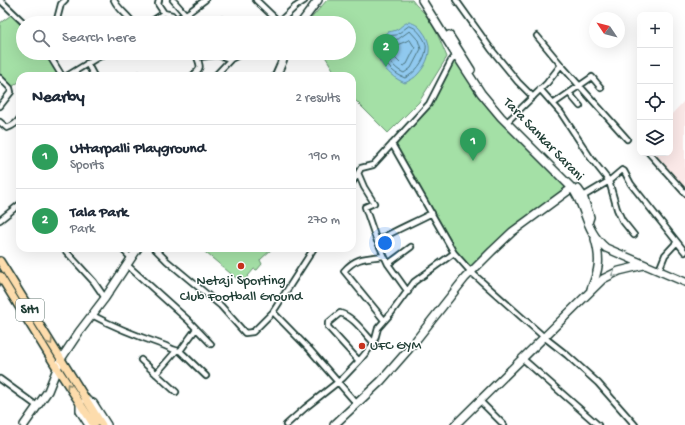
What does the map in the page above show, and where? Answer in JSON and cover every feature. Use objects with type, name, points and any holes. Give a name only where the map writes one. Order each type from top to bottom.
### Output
[{"type":"main road","name":"SH1","points":[[0,261],[61,359],[85,404]]},
{"type":"main road","name":"SH1","points":[[0,276],[57,368],[102,425]]},
{"type":"main road","points":[[85,404],[94,425]]},
{"type":"street","points":[[0,0],[17,16]]},
{"type":"street","points":[[58,16],[65,0]]},
{"type":"street","points":[[114,0],[117,7],[128,16]]},
{"type":"street","points":[[159,0],[158,4],[164,13],[173,16]]},
{"type":"street","points":[[173,0],[186,15],[205,0]]},
{"type":"street","points":[[256,0],[273,16]]},
{"type":"street","points":[[285,16],[304,0],[312,9]]},
{"type":"street","points":[[307,16],[318,0]]},
{"type":"street","name":"Tara Sankar Sarani","points":[[422,0],[458,53],[481,93],[581,197],[585,217],[598,241],[606,248],[685,282]]},
{"type":"street","points":[[356,177],[361,168],[373,165],[429,104],[458,53],[426,0]]},
{"type":"street","points":[[456,0],[491,49],[518,82],[533,97]]},
{"type":"street","points":[[159,16],[164,13]]},
{"type":"street","points":[[537,36],[579,86],[628,139]]},
{"type":"street","points":[[52,60],[60,72]]},
{"type":"street","points":[[73,72],[93,60]]},
{"type":"street","points":[[197,72],[200,69],[198,60]]},
{"type":"street","points":[[219,72],[230,60]]},
{"type":"street","points":[[278,72],[283,60]]},
{"type":"street","points":[[87,63],[92,72]]},
{"type":"street","points":[[561,65],[533,97],[508,121],[555,165],[581,197],[609,181],[623,170],[631,184],[685,252]]},
{"type":"street","points":[[553,104],[592,76],[601,88]]},
{"type":"street","points":[[0,78],[10,88],[11,92],[0,106]]},
{"type":"street","points":[[540,89],[561,113],[590,157],[609,181],[617,209],[622,220],[634,235]]},
{"type":"street","points":[[569,93],[580,106]]},
{"type":"street","points":[[0,122],[7,128],[16,123]]},
{"type":"street","points":[[392,144],[454,253],[471,272],[598,383],[635,425]]},
{"type":"street","points":[[652,156],[685,193]]},
{"type":"street","points":[[358,174],[374,203],[364,207],[377,241],[388,264],[408,292]]},
{"type":"street","points":[[334,425],[381,381],[409,349],[471,272],[512,232],[572,188]]},
{"type":"street","points":[[0,220],[16,207]]},
{"type":"street","points":[[377,241],[393,231],[432,214]]},
{"type":"street","points":[[589,293],[598,272],[598,248],[594,236]]},
{"type":"street","points":[[658,270],[665,255],[677,242]]},
{"type":"street","points":[[388,264],[411,247]]},
{"type":"street","points":[[67,252],[94,282],[105,298]]},
{"type":"street","points":[[125,252],[131,258]]},
{"type":"street","points":[[24,425],[48,391],[61,359],[105,298],[135,252]]},
{"type":"street","points":[[158,252],[166,261],[221,306],[245,333],[253,332],[273,312],[311,252]]},
{"type":"street","points":[[286,425],[359,361],[374,343],[378,328],[408,292],[414,282],[454,253]]},
{"type":"street","points":[[384,256],[359,259],[354,261],[344,271],[384,320]]},
{"type":"street","points":[[127,265],[211,344]]},
{"type":"street","points":[[455,425],[603,279],[619,271],[644,265]]},
{"type":"street","points":[[273,312],[358,404]]},
{"type":"street","points":[[359,361],[328,327],[328,323],[340,313],[343,314],[354,322],[374,343]]},
{"type":"street","points":[[92,315],[116,328],[178,351],[206,376]]},
{"type":"street","points":[[156,374],[196,329]]},
{"type":"street","points":[[523,359],[598,425]]},
{"type":"street","points":[[141,360],[176,392]]},
{"type":"street","points":[[0,379],[37,406]]},
{"type":"street","points":[[480,401],[504,425]]},
{"type":"street","points":[[86,424],[80,411],[85,404],[93,403],[107,425]]},
{"type":"street","points":[[496,425],[500,420]]},
{"type":"shaded area","points":[[685,100],[685,200],[648,156],[673,156],[673,113]]},
{"type":"green space","points":[[327,0],[412,0],[429,19],[438,35],[447,57],[419,102],[388,133],[356,101],[356,72],[335,72],[327,60],[356,60],[356,16],[313,16]]},
{"type":"green space","points":[[14,13],[17,16],[16,60],[52,60],[60,72],[16,72],[16,84],[12,87],[0,74],[0,23]]},
{"type":"green space","points":[[456,54],[469,79],[566,189],[470,267],[456,251],[396,146],[422,114],[437,91],[451,67]]},
{"type":"green space","name":"Netaji Sporting Club Football Ground","points":[[205,252],[269,252],[260,260],[262,264],[257,270],[254,269],[242,283]]},
{"type":"water","points":[[409,22],[422,30],[428,43],[429,54],[422,69],[415,77],[405,83],[394,77],[384,68],[373,44],[387,32],[395,30]]},
{"type":"place","name":"Tala Park","points":[[386,67]]},
{"type":"place","name":"Uttarpalli Playground","points":[[473,161]]},
{"type":"place","name":"Netaji Sporting Club Football Ground","points":[[241,266]]},
{"type":"place","name":"UFC GYM","points":[[362,346]]}]
